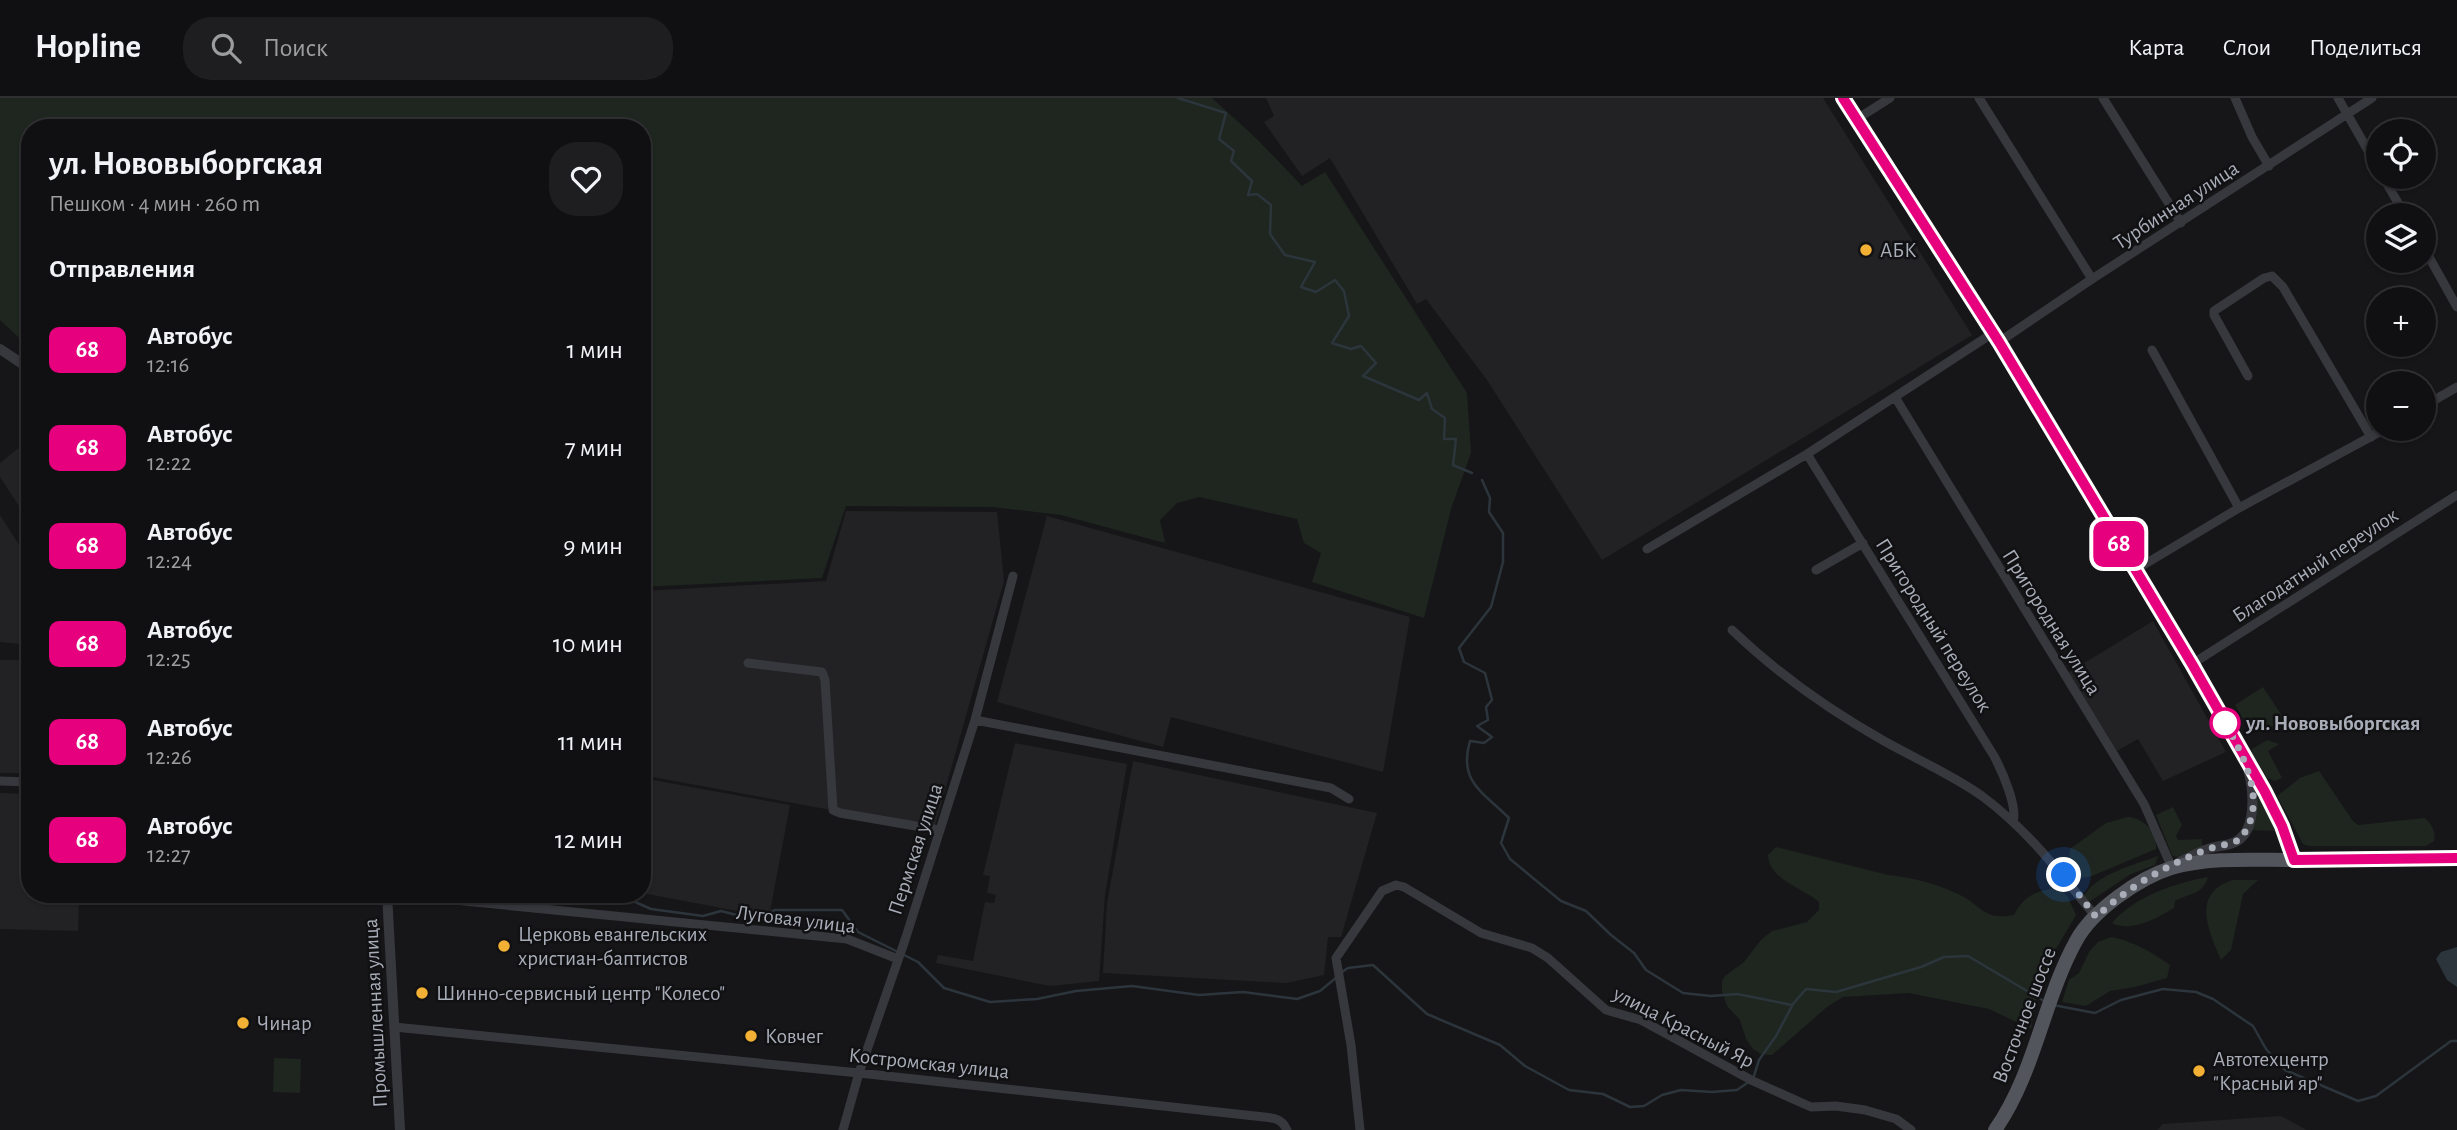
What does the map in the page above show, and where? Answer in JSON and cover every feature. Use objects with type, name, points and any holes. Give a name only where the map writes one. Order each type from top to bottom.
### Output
[{"type":"main road","name":"Восточное шоссе","points":[[1995,1130],[2011,1105],[2056,984],[2078,936],[2118,897],[2149,877],[2171,867],[2225,860],[2457,858]]},
{"type":"street","points":[[1843,98],[1996,337],[2192,664],[2282,826],[2294,860]]},
{"type":"street","points":[[1857,119],[1890,98]]},
{"type":"street","points":[[1979,98],[2092,279]]},
{"type":"street","points":[[2103,98],[2181,223]]},
{"type":"street","points":[[2235,98],[2269,166]]},
{"type":"street","points":[[2338,98],[2366,146]]},
{"type":"street","name":"Турбинная улица","points":[[1647,549],[2092,279],[2372,98]]},
{"type":"street","points":[[2436,269],[2457,307]]},
{"type":"street","points":[[2248,376],[2214,316],[2214,311],[2264,278],[2272,276],[2283,287],[2366,428]]},
{"type":"street","points":[[0,349],[21,363]]},
{"type":"street","points":[[2152,350],[2239,508]]},
{"type":"street","points":[[2436,399],[2457,387]]},
{"type":"street","name":"Пригородная улица","points":[[1895,397],[2144,804],[2171,867]]},
{"type":"street","points":[[2135,570],[2239,508],[2366,440]]},
{"type":"street","name":"Пригородный переулок","points":[[1807,453],[2003,771],[2015,813],[2013,822]]},
{"type":"street","name":"Благодатный переулок","points":[[2192,664],[2457,495]]},
{"type":"street","points":[[1816,570],[1863,543]]},
{"type":"street","name":"Пермская улица","points":[[843,1130],[859,1073],[975,720],[1013,576]]},
{"type":"street","points":[[1732,630],[1757,654],[1811,695],[1881,739],[1982,796],[2013,822],[2057,867],[2096,917]]},
{"type":"street","points":[[748,663],[822,672],[825,680],[833,810],[939,830]]},
{"type":"street","points":[[975,720],[1331,788],[1349,799]]},
{"type":"street","points":[[2171,867],[2203,850],[2239,840],[2244,834],[2249,822],[2253,792],[2241,749]]},
{"type":"street","points":[[0,781],[21,782]]},
{"type":"street","name":"улица Красный Яр","points":[[1360,1130],[1351,1045],[1336,958],[1382,891],[1396,885],[1404,887],[1481,933],[1532,948],[1548,957],[1606,1010],[1641,1020],[1752,1081],[1811,1107],[1836,1106],[1865,1110],[1896,1119],[1911,1130]]},
{"type":"street","name":"Промышленная улица","points":[[387,903],[400,1130]]},
{"type":"street","name":"Луговая улица","points":[[484,903],[847,939],[898,959]]},
{"type":"street","name":"Костромская улица","points":[[394,1027],[1276,1118],[1287,1130]]},
{"type":"shaded area","points":[[0,98],[1212,98],[1257,139],[1302,186],[1325,172],[1467,393],[1471,453],[1451,509],[1424,618],[1312,582],[1321,553],[1304,543],[1297,519],[1199,497],[1177,503],[1160,520],[1165,543],[1061,515],[992,507],[846,506],[822,578],[651,587],[651,119],[21,119],[21,340],[0,320]]},
{"type":"shaded area","points":[[1266,98],[1823,98],[1972,335],[1602,560],[1487,380],[1426,299],[1417,304],[1330,158],[1302,176],[1264,122],[1274,116]]},
{"type":"shaded area","points":[[21,446],[21,509],[0,477],[0,463]]},
{"type":"shaded area","points":[[846,511],[997,512],[1004,581],[934,829],[651,777],[651,591],[826,581]]},
{"type":"shaded area","points":[[0,515],[21,548],[21,644],[0,642]]},
{"type":"shaded area","points":[[1047,516],[1410,617],[1383,772],[1171,717],[1163,747],[997,702]]},
{"type":"shaded area","points":[[2153,621],[2226,752],[2163,781],[2138,739],[2117,751],[2068,673]]},
{"type":"shaded area","points":[[0,660],[21,660],[21,773],[0,773]]},
{"type":"shaded area","points":[[2263,687],[2285,720],[2277,721],[2277,726],[2266,727],[2265,723],[2249,729],[2235,705]]},
{"type":"shaded area","points":[[2267,740],[2279,744],[2268,751],[2282,778],[2275,781],[2267,778],[2252,753],[2252,749]]},
{"type":"shaded area","points":[[1015,743],[1127,764],[1105,895],[1099,981],[1050,986],[936,963],[938,955],[973,961],[985,902],[994,903],[996,895],[987,893],[990,876],[983,875]]},
{"type":"shaded area","points":[[1133,761],[1377,813],[1341,937],[1328,937],[1324,975],[1287,983],[1103,973],[1107,903]]},
{"type":"shaded area","points":[[2319,771],[2358,825],[2425,818],[2433,828],[2434,841],[2426,846],[2303,844],[2277,796],[2300,778]]},
{"type":"shaded area","points":[[651,780],[790,805],[769,917],[651,895]]},
{"type":"shaded area","points":[[2259,791],[2275,831],[2251,830]]},
{"type":"shaded area","points":[[0,793],[21,794],[21,903],[79,903],[78,931],[0,929]]},
{"type":"shaded area","points":[[2173,807],[2182,825],[2176,836],[2178,840],[2202,839],[2202,848],[2176,857],[2172,855],[2156,815]]},
{"type":"shaded area","points":[[2128,817],[2149,827],[2155,837],[2156,849],[2092,876],[2080,877],[2075,874],[2068,864],[2070,849],[2106,823]]},
{"type":"shaded area","points":[[1776,847],[1933,884],[1966,898],[1995,916],[2014,915],[2032,895],[2044,890],[2059,889],[2068,897],[2076,915],[2050,959],[2038,992],[2031,1029],[1989,1009],[1909,993],[1843,997],[1827,1007],[1772,1055],[1761,1054],[1753,1049],[1746,1039],[1740,1020],[1727,1006],[1722,981],[1744,962],[1761,940],[1772,931],[1807,922],[1819,910],[1819,902],[1774,871],[1768,855]]},
{"type":"shaded area","points":[[2158,856],[2155,865],[2131,874],[2089,902],[2082,900],[2095,883],[2105,877]]},
{"type":"shaded area","points":[[2208,877],[2203,887],[2175,901],[2174,908],[2152,920],[2128,926],[2112,923],[2132,905],[2156,892]]},
{"type":"shaded area","points":[[2233,880],[2258,880],[2243,894],[2231,950],[2221,960],[2208,925],[2207,903],[2220,886]]},
{"type":"shaded area","points":[[2111,937],[2142,948],[2170,965],[2167,978],[2110,991],[2086,1006],[2062,1002],[2069,980],[2079,973],[2089,952],[2098,942]]},
{"type":"shaded area","points":[[2457,947],[2457,987],[2447,980],[2436,959],[2441,952]]},
{"type":"shaded area","points":[[274,1058],[301,1059],[300,1093],[273,1092]]},
{"type":"shaded area","points":[[2281,1116],[2307,1130],[2157,1130],[2163,1124]]},
{"type":"waterway","points":[[1178,98],[1226,113],[1219,139],[1234,151],[1231,161],[1252,181],[1248,195],[1257,194],[1271,205],[1270,234],[1285,255],[1315,262],[1301,287],[1316,292],[1335,280],[1344,291],[1349,316],[1332,343],[1351,349],[1361,346],[1376,363],[1363,376],[1419,400],[1427,393],[1432,409],[1445,418],[1444,439],[1456,439],[1453,465],[1472,473]]},
{"type":"waterway","points":[[1482,480],[1490,498],[1489,512],[1503,533],[1503,562],[1491,607],[1459,648],[1464,662],[1485,673],[1492,700],[1486,707],[1488,720],[1477,726],[1492,737],[1484,743],[1470,741],[1467,767],[1475,785],[1509,818],[1501,843],[1510,859],[1561,901],[1586,911],[1634,953],[1646,970],[1683,993],[1711,996],[1737,994],[1792,1005],[1806,989],[1836,992],[1921,967],[1944,957],[1968,956],[2044,1001]]},
{"type":"waterway","points":[[637,903],[651,909],[703,916],[721,911],[752,919],[775,910],[842,910],[858,932],[918,962],[944,988],[990,1002],[1037,999],[1076,991],[1132,986],[1199,995],[1243,992],[1297,999],[1320,991],[1337,977]]},
{"type":"waterway","points":[[1342,972],[1348,968],[1373,965],[1427,1014],[1500,1045],[1525,1066],[1569,1090],[1603,1094],[1630,1107],[1644,1106],[1662,1095],[1681,1090],[1737,1090],[1753,1079],[1759,1060],[1792,1006]]},
{"type":"waterway","points":[[2053,1005],[2095,1013],[2121,1000],[2163,989],[2196,992],[2213,999],[2253,1026],[2266,1049],[2285,1070],[2358,1101],[2376,1096],[2451,1041],[2457,1041]]},
{"type":"bus line","name":"68","points":[[1843,98],[1999,342],[2192,664],[2265,792],[2282,826],[2294,860],[2457,858]]},
{"type":"place","name":"АБК","points":[[1866,250]]},
{"type":"place","name":"ул. Нововыборгская","points":[[2225,723]]},
{"type":"place","name":"Церковь евангельских христиан-баптистов","points":[[504,946]]},
{"type":"place","name":"Шинно-сервисный центр \"Колесо\"","points":[[422,993]]},
{"type":"place","name":"Чинар","points":[[243,1023]]},
{"type":"place","name":"Ковчег","points":[[751,1036]]},
{"type":"place","name":"Автотехцентр \"Красный яр\"","points":[[2199,1071]]},
{"type":"route","points":[[2064,875],[2096,917],[2118,897],[2149,877],[2203,850],[2239,840],[2249,822],[2253,792],[2241,749],[2223,719],[2225,723]]}]
